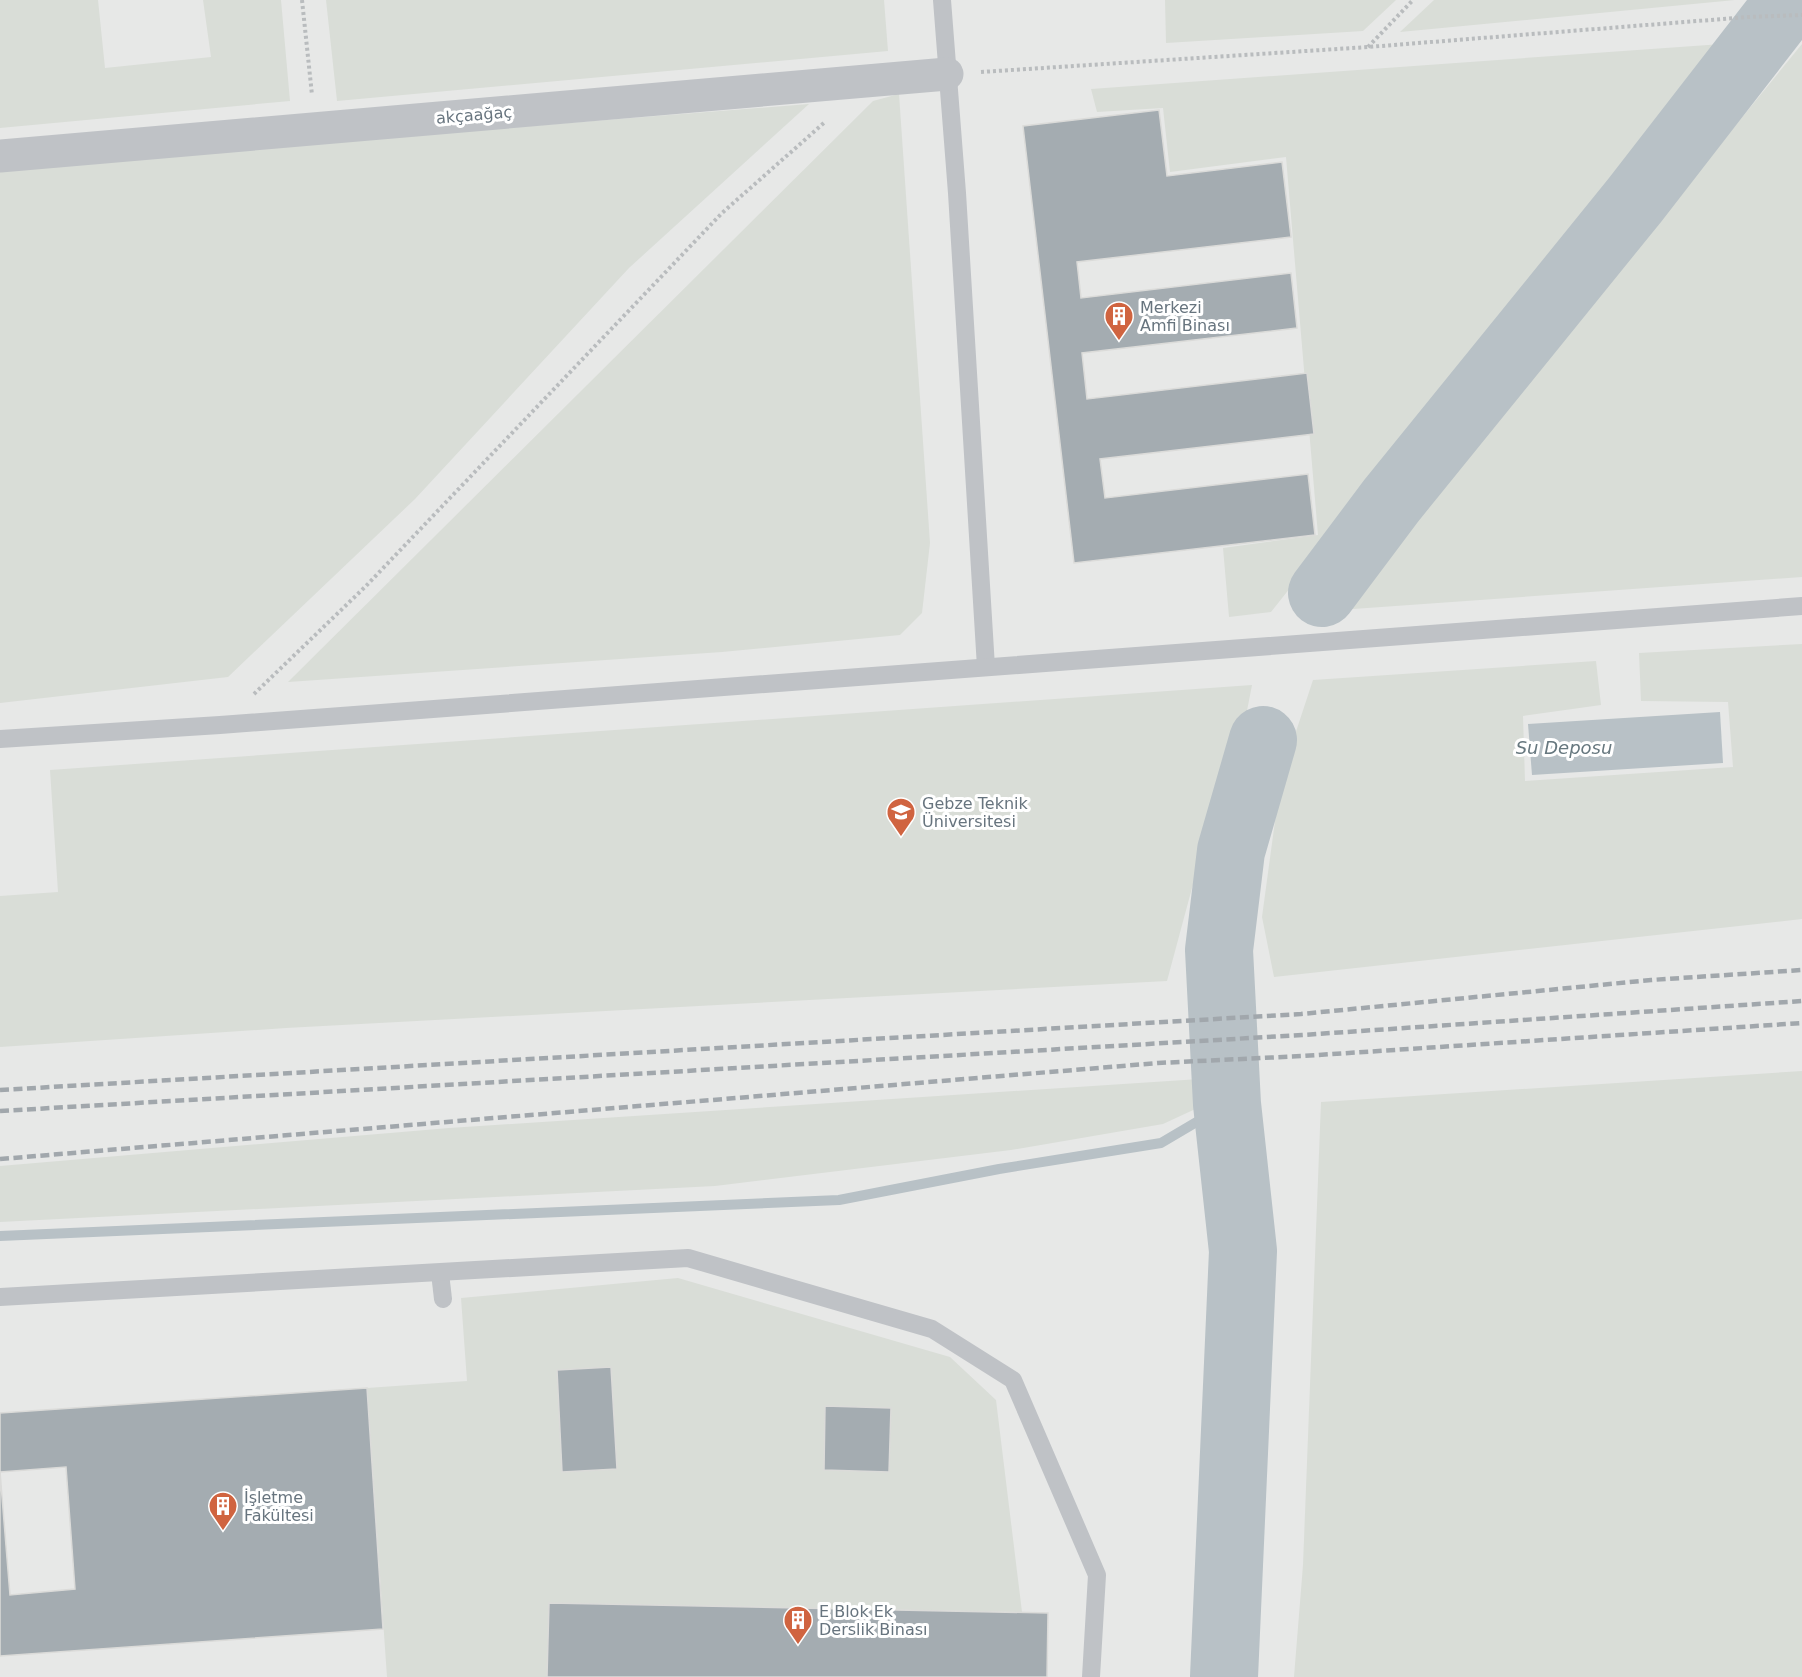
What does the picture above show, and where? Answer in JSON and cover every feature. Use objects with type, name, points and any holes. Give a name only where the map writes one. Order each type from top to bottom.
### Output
[{"type":"street","name":"akçaağaç","points":[[0,156],[947,74]]},
{"type":"lane","points":[[942,0],[957,193],[986,667]]},
{"type":"lane","points":[[0,739],[220,725],[1802,606]]},
{"type":"lane","points":[[0,1297],[688,1258],[932,1329],[1013,1380],[1097,1575],[1091,1677]]},
{"type":"lane","points":[[440,1273],[443,1299]]},
{"type":"path","points":[[302,0],[315,129]]},
{"type":"path","points":[[1368,47],[1413,0]]},
{"type":"path","points":[[947,74],[1368,47],[1748,17],[1802,15]]},
{"type":"path","points":[[220,725],[366,585],[722,213],[826,120]]},
{"type":"shaded area","name":"Gebze Teknik Üniversitesi","points":[[0,0],[1802,0],[1802,1677],[0,1677]]},
{"type":"shaded area","points":[[0,0],[98,0],[105,68],[211,57],[203,0],[281,0],[290,101],[0,128]]},
{"type":"shaded area","points":[[326,0],[884,0],[888,51],[337,101]]},
{"type":"shaded area","points":[[1165,0],[1396,0],[1363,31],[1166,43]]},
{"type":"shaded area","points":[[1434,0],[1735,0],[1400,32]]},
{"type":"shaded area","points":[[1722,44],[1271,612],[1229,617],[1223,548],[1318,535],[1286,157],[1170,172],[1163,108],[1097,112],[1091,89]]},
{"type":"shaded area","points":[[1802,44],[1802,577],[1339,610]]},
{"type":"shaded area","points":[[899,94],[930,543],[922,613],[900,635],[722,652],[288,682],[873,101]]},
{"type":"shaded area","points":[[809,104],[629,268],[415,499],[228,677],[0,703],[0,168]]},
{"type":"shaded area","points":[[1802,644],[1802,919],[1274,977],[1262,917],[1281,777],[1313,680],[1596,661],[1601,705],[1523,716],[1525,781],[1733,767],[1728,702],[1641,701],[1639,653]]},
{"type":"shaded area","points":[[1252,685],[1244,726],[1192,888],[1167,981],[286,1028],[0,1047],[0,896],[58,892],[50,770]]},
{"type":"shaded area","points":[[1802,1071],[1802,1677],[1294,1677],[1303,1565],[1321,1102]]},
{"type":"shaded area","points":[[1215,1078],[1217,1099],[1163,1124],[1011,1150],[715,1186],[0,1222],[0,1166],[449,1128]]},
{"type":"shaded area","points":[[678,1278],[950,1357],[996,1400],[1022,1612],[549,1603],[547,1677],[387,1677],[367,1388],[467,1381],[461,1298]]},
{"type":"water","name":"Su Deposu","points":[[1720,712],[1723,763],[1532,775],[1528,724]]},
{"type":"building","name":"Merkezi Amfi Binası","points":[[1159,110],[1167,176],[1282,162],[1291,237],[1077,262],[1081,298],[1291,273],[1297,328],[1082,353],[1087,399],[1307,373],[1314,434],[1100,459],[1105,498],[1308,474],[1315,535],[1074,563],[1023,126]]},
{"type":"building","points":[[611,1367],[617,1469],[562,1472],[557,1370]]},
{"type":"building","name":"İşletme Fakültesi","points":[[367,1388],[383,1629],[0,1656],[0,1472],[0,1413]],"holes":[[[66,1467],[75,1589],[10,1595],[0,1472]]]},
{"type":"building","points":[[825,1406],[891,1408],[889,1472],[824,1470]]},
{"type":"building","name":"E Blok Ek Derslik Binası","points":[[549,1603],[1048,1613],[1047,1677],[547,1677]]},
{"type":"waterway","points":[[1322,593],[1391,501],[1635,200],[1790,0]]},
{"type":"waterway","points":[[1224,1677],[1243,1251],[1227,1104],[1219,950],[1231,851],[1263,740]]},
{"type":"waterway","points":[[0,1236],[839,1200],[999,1169],[1161,1143],[1227,1104]]},
{"type":"railway","points":[[0,1090],[1301,1014],[1651,980],[1802,970]]},
{"type":"railway","points":[[0,1111],[1302,1035],[1802,1001]]},
{"type":"railway","points":[[0,1159],[1158,1063],[1303,1056],[1802,1023]]},
{"type":"place","name":"Merkezi Amfi Binası","points":[[1119,342]]},
{"type":"place","name":"Gebze Teknik Üniversitesi","points":[[901,838]]},
{"type":"place","name":"İşletme Fakültesi","points":[[223,1532]]},
{"type":"place","name":"E Blok Ek Derslik Binası","points":[[798,1646]]}]
